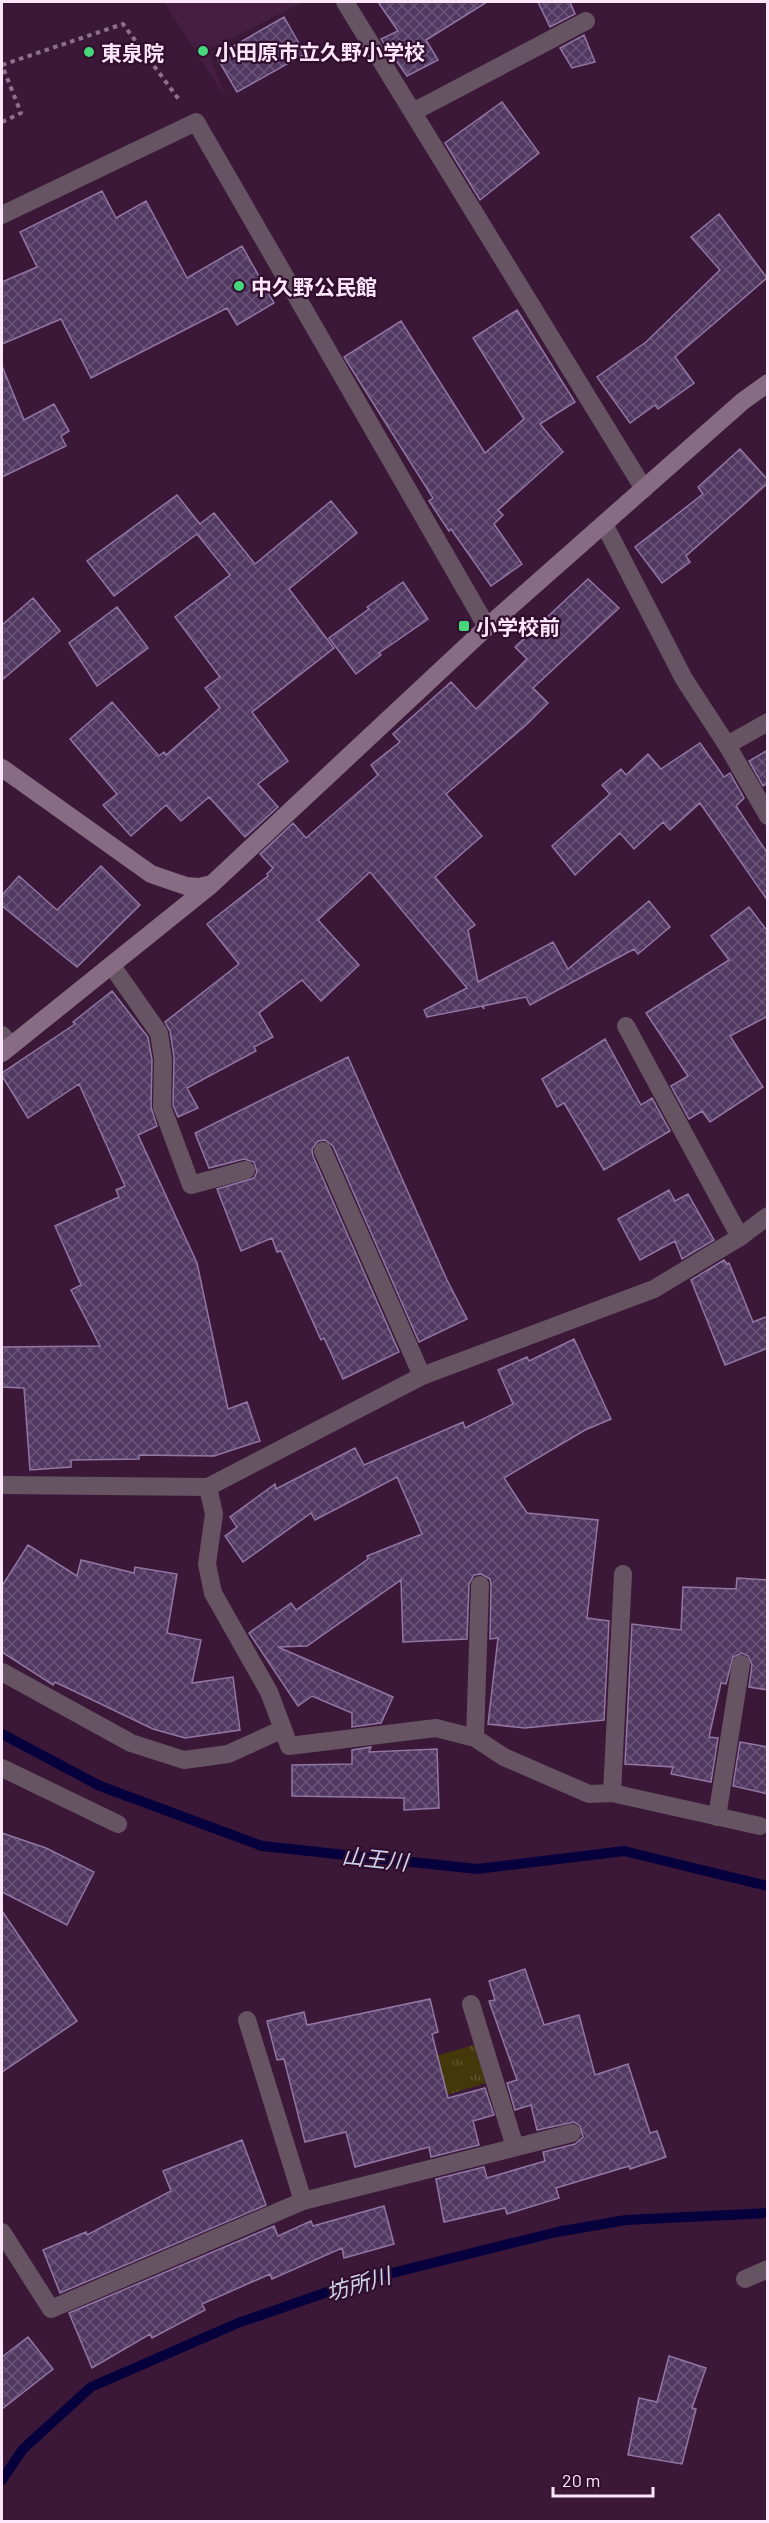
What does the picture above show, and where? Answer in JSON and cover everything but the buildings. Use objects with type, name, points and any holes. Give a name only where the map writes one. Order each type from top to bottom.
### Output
[{"type":"street","points":[[345,2],[644,489]]},
{"type":"street","points":[[413,112],[586,21]]},
{"type":"street","points":[[2,215],[196,122],[487,627]]},
{"type":"street","points":[[5,1045],[112,966],[212,884],[487,627],[743,402],[768,383]]},
{"type":"street","points":[[604,524],[684,679],[768,816]]},
{"type":"street","points":[[727,746],[768,722]]},
{"type":"street","points":[[2,768],[152,874],[186,886],[212,884]]},
{"type":"street","points":[[112,966],[159,1033],[163,1059],[162,1107],[191,1185],[246,1170]]},
{"type":"street","points":[[626,1026],[740,1237]]},
{"type":"street","points":[[323,1151],[422,1376]]},
{"type":"street","points":[[2,1485],[208,1487],[422,1376],[654,1289],[740,1237],[768,1216]]},
{"type":"street","points":[[208,1487],[214,1514],[207,1564],[213,1593],[269,1692],[289,1746],[436,1728],[475,1738],[504,1757],[589,1794],[612,1793],[760,1826]]},
{"type":"street","points":[[612,1793],[623,1574]]},
{"type":"street","points":[[475,1738],[480,1585]]},
{"type":"street","points":[[717,1817],[741,1664]]},
{"type":"street","points":[[2,1672],[131,1743],[184,1760],[228,1754],[283,1729]]},
{"type":"street","points":[[2,1768],[118,1824]]},
{"type":"street","points":[[471,2004],[515,2147]]},
{"type":"street","points":[[247,2020],[303,2201]]},
{"type":"street","points":[[2,2232],[51,2309],[303,2201],[572,2133]]},
{"type":"street","points":[[745,2279],[768,2269]]},
{"type":"path","points":[[2,122],[21,113],[2,65],[123,24],[196,122]]},
{"type":"shaded area","name":"小田原市立久野小学校","points":[[164,2],[304,2],[211,48],[210,58],[227,100]]},
{"type":"green space","points":[[474,2045],[486,2083],[394,2111],[380,2072]]},
{"type":"waterway","name":"山王川","points":[[2,1734],[100,1786],[262,1846],[477,1869],[624,1851],[768,1886]]},
{"type":"waterway","name":"坊所川","points":[[2,2480],[23,2449],[91,2387],[238,2323],[356,2282],[557,2232],[626,2220],[768,2213]]},
{"type":"place","name":"小田原市立久野小学校","points":[[203,51]]},
{"type":"place","name":"東泉院","points":[[89,52]]},
{"type":"place","name":"中久野公民館","points":[[239,286]]},
{"type":"place","name":"小学校前","points":[[464,626]]}]
